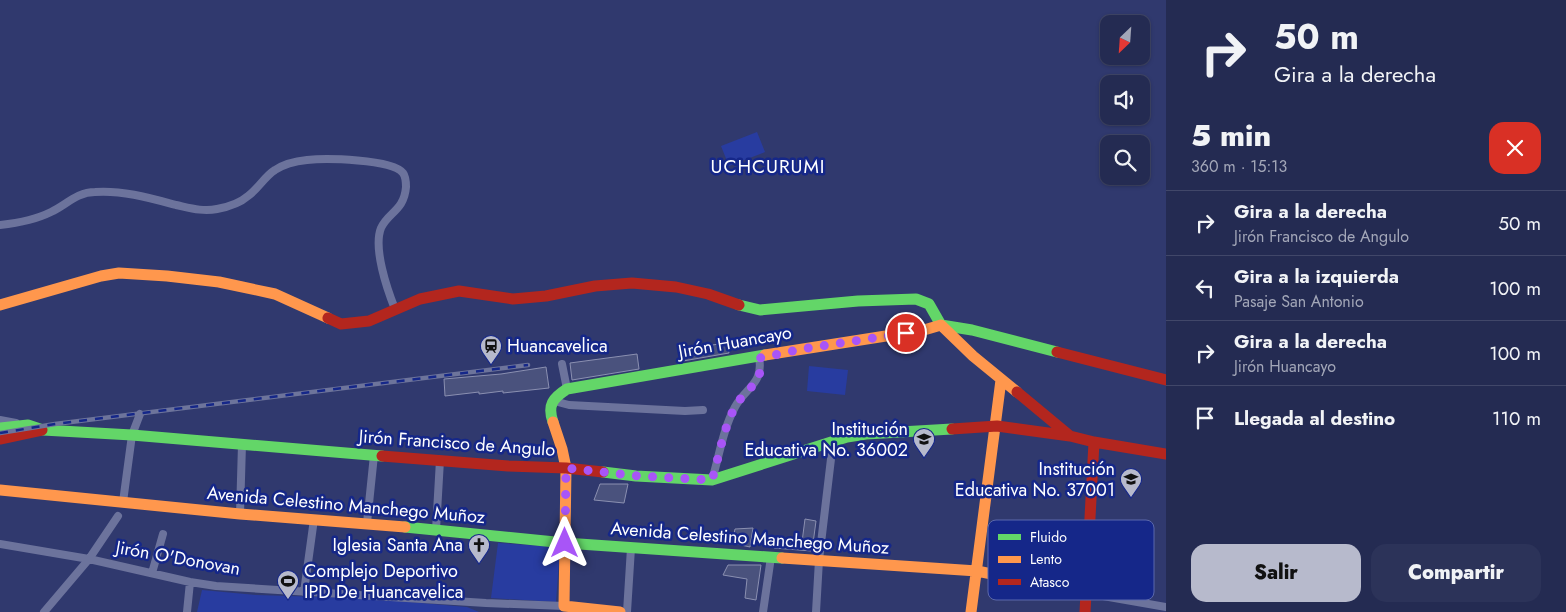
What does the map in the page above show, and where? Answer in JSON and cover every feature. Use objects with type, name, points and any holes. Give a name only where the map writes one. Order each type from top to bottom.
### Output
[{"type":"main road","points":[[0,305],[101,276],[119,274],[167,276],[251,288],[275,294],[341,324],[369,320],[420,299],[459,291],[513,299],[546,296],[595,286],[632,284],[676,287],[708,294],[760,310],[858,301],[916,299],[929,304],[941,325],[973,356],[1070,436],[1166,454]]},
{"type":"main road","points":[[941,325],[972,330],[1166,380]]},
{"type":"main road","name":"Jirón Huancayo","points":[[567,389],[924,330],[941,325]]},
{"type":"main road","points":[[971,612],[1001,380]]},
{"type":"main road","points":[[564,606],[566,468],[550,413],[558,395],[567,389]]},
{"type":"main road","points":[[0,428],[28,425]]},
{"type":"main road","name":"Jirón Francisco de Angulo","points":[[28,425],[43,430],[132,435],[508,466],[566,468],[639,476],[712,480],[846,437],[866,434],[996,426],[1070,436]]},
{"type":"main road","points":[[0,439],[43,430]]},
{"type":"main road","points":[[1090,520],[1094,442]]},
{"type":"main road","name":"Avenida Celestino Manchego Muñoz","points":[[0,490],[240,514],[368,523],[565,543],[988,573]]},
{"type":"main road","name":"Jirón O'Donovan","points":[[564,606],[620,612]]},
{"type":"street","points":[[0,225],[35,219],[53,212],[78,195],[91,192],[107,191],[134,195],[204,211],[229,206],[249,196],[274,170],[288,164],[306,160],[327,159],[385,164],[397,168],[404,174],[406,182],[404,198],[399,207],[382,226],[379,237],[385,284],[395,309]]},
{"type":"street","points":[[712,480],[735,407],[758,380],[761,368],[760,358]]},
{"type":"street","points":[[562,364],[567,389]]},
{"type":"street","points":[[554,401],[569,405],[685,411],[703,410]]},
{"type":"street","points":[[123,502],[132,435],[140,414]]},
{"type":"street","name":"Jirón Francisco de Angulo","points":[[0,420],[28,425]]},
{"type":"street","points":[[816,612],[819,560],[833,442]]},
{"type":"street","points":[[240,514],[242,444]]},
{"type":"street","points":[[368,523],[374,455]]},
{"type":"street","points":[[436,530],[440,460]]},
{"type":"street","points":[[44,612],[89,559],[118,516]]},
{"type":"street","points":[[304,592],[314,519]]},
{"type":"street","points":[[152,573],[163,534]]},
{"type":"street","name":"Jirón O'Donovan","points":[[0,544],[89,559],[216,586],[564,606]]},
{"type":"street","points":[[627,612],[630,548]]},
{"type":"street","points":[[763,612],[771,557]]},
{"type":"street","points":[[187,612],[190,582]]},
{"type":"street","name":"Avenida Celestino Manchego Muñoz","points":[[1129,600],[1166,607]]},
{"type":"street","points":[[495,603],[495,612]]},
{"type":"shaded area","points":[[757,132],[765,152],[729,166],[721,146]]},
{"type":"shaded area","points":[[809,366],[848,370],[845,395],[807,391]]},
{"type":"shaded area","points":[[498,543],[560,547],[556,602],[491,598]]},
{"type":"shaded area","name":"Complejo Deportivo IPD De Huancavelica","points":[[202,590],[256,595],[398,601],[467,607],[479,612],[197,612]]},
{"type":"building","points":[[727,343],[729,353],[683,361],[682,349]]},
{"type":"building","points":[[637,354],[639,369],[572,380],[570,363]]},
{"type":"building","points":[[546,367],[549,388],[445,396],[444,379],[501,374]]},
{"type":"building","points":[[600,484],[628,484],[624,503],[594,500]]},
{"type":"building","points":[[805,519],[816,521],[812,551],[774,548],[778,539],[802,542]]},
{"type":"building","points":[[753,528],[750,547],[732,543],[735,529]]},
{"type":"building","points":[[728,565],[761,565],[756,600],[745,598],[747,579],[723,575]]},
{"type":"railway","points":[[0,433],[55,424],[528,365]]},
{"type":"traffic: fast","points":[[739,305],[760,310],[858,301],[916,299],[929,304],[941,325],[972,330],[1057,352]]},
{"type":"traffic: fast","points":[[553,422],[551,416],[552,402],[567,389],[765,355]]},
{"type":"traffic: fast","points":[[0,428],[28,425],[43,430],[132,435],[382,456]]},
{"type":"traffic: fast","points":[[603,472],[636,476],[712,480],[847,437],[866,434],[952,429]]},
{"type":"traffic: fast","points":[[405,527],[565,543],[782,558]]},
{"type":"traffic: slow","points":[[0,305],[101,276],[119,273],[219,282],[275,294],[328,318]]},
{"type":"traffic: slow","points":[[765,355],[924,330],[941,325],[973,356],[1017,392]]},
{"type":"traffic: slow","points":[[971,612],[1001,380]]},
{"type":"traffic: slow","points":[[553,422],[566,468],[564,606],[620,612]]},
{"type":"traffic: slow","points":[[0,490],[240,514],[405,527]]},
{"type":"traffic: slow","points":[[782,558],[988,573]]},
{"type":"traffic: jam","points":[[328,318],[341,324],[369,321],[420,299],[459,291],[513,299],[546,296],[595,286],[632,283],[676,287],[708,294],[739,305]]},
{"type":"traffic: jam","points":[[1057,352],[1166,380]]},
{"type":"traffic: jam","points":[[1017,392],[1070,436],[1166,454]]},
{"type":"traffic: jam","points":[[952,429],[997,426],[1070,436]]},
{"type":"traffic: jam","points":[[0,439],[42,430]]},
{"type":"traffic: jam","points":[[1090,520],[1094,442]]},
{"type":"traffic: jam","points":[[382,456],[603,472]]},
{"type":"traffic: jam","points":[[1085,612],[1086,600]]},
{"type":"place","name":"Huancavelica","points":[[491,365]]},
{"type":"place","name":"Institución Educativa No. 36002","points":[[924,458]]},
{"type":"place","name":"Institución Educativa No. 37001","points":[[1131,498]]},
{"type":"place","name":"Iglesia Santa Ana","points":[[479,564]]},
{"type":"place","name":"Complejo Deportivo IPD De Huancavelica","points":[[288,600]]},
{"type":"district","name":"UCHCURUMI","points":[[768,166]]},
{"type":"route","points":[[565,543],[566,468],[639,476],[712,480],[735,407],[758,380],[761,368],[760,358],[802,349],[906,333]]}]
